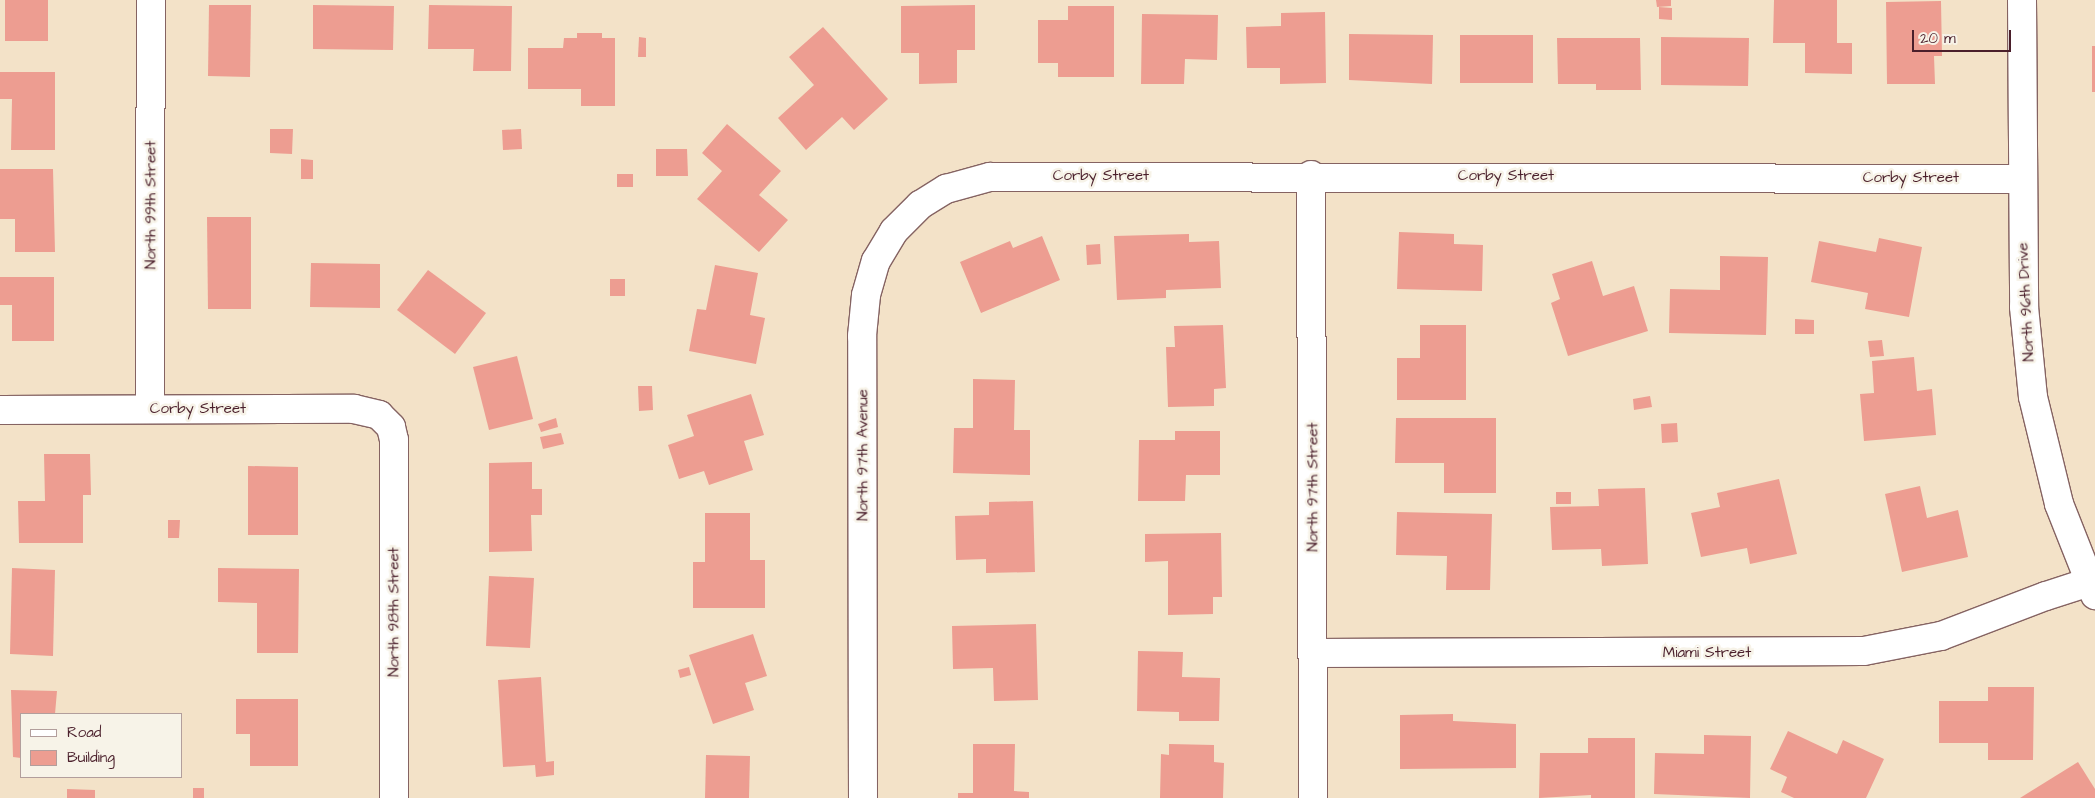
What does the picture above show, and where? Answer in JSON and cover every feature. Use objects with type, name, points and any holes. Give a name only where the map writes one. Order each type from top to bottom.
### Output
[{"type":"street","name":"North 99th Street","points":[[150,409],[151,0]]},
{"type":"street","name":"North 96th Drive","points":[[2022,0],[2021,179],[2024,307],[2033,396],[2059,504],[2092,589]]},
{"type":"street","name":"Corby Street","points":[[990,177],[1312,175],[2021,179]]},
{"type":"street","name":"North 97th Street","points":[[1312,175],[1313,798]]},
{"type":"street","name":"North 97th Avenue","points":[[863,798],[862,336],[866,295],[876,261],[894,231],[920,205],[946,189],[990,177]]},
{"type":"street","name":"Corby Street","points":[[0,410],[354,408],[379,414],[391,426]]},
{"type":"street","name":"North 98th Street","points":[[391,426],[394,440],[394,798]]},
{"type":"street","name":"Miami Street","points":[[1313,653],[1864,651],[1942,636],[2046,596],[2092,589]]},
{"type":"building","points":[[5,0],[48,0],[48,41],[5,41]]},
{"type":"building","points":[[1656,0],[1671,0],[1671,6],[1657,7]]},
{"type":"building","points":[[1774,0],[1837,0],[1837,43],[1852,43],[1852,74],[1805,73],[1805,43],[1773,43]]},
{"type":"building","points":[[1941,1],[1942,56],[1934,56],[1935,84],[1887,84],[1886,2]]},
{"type":"building","points":[[209,5],[251,5],[250,77],[208,76]]},
{"type":"building","points":[[313,5],[394,6],[393,50],[313,49]]},
{"type":"building","points":[[429,5],[512,6],[511,71],[473,71],[474,49],[428,49]]},
{"type":"building","points":[[975,5],[975,50],[957,50],[957,83],[919,84],[919,53],[901,53],[901,6]]},
{"type":"building","points":[[1068,6],[1114,6],[1114,77],[1058,77],[1058,63],[1038,63],[1038,20],[1068,20]]},
{"type":"building","points":[[1659,7],[1672,8],[1672,20],[1659,19]]},
{"type":"building","points":[[1325,12],[1326,83],[1280,84],[1280,68],[1247,68],[1246,27],[1281,26],[1281,13]]},
{"type":"building","points":[[1142,14],[1218,15],[1217,60],[1185,59],[1184,84],[1141,84]]},
{"type":"building","points":[[823,27],[888,99],[854,130],[842,117],[806,150],[778,118],[814,85],[789,57]]},
{"type":"building","points":[[577,33],[602,33],[602,38],[615,38],[615,106],[581,106],[581,89],[528,89],[528,48],[563,48],[564,38],[577,38]]},
{"type":"building","points":[[1349,34],[1433,35],[1432,84],[1349,80]]},
{"type":"building","points":[[1460,35],[1533,35],[1533,83],[1460,83]]},
{"type":"building","points":[[639,37],[646,38],[646,57],[638,57]]},
{"type":"building","points":[[1661,37],[1749,38],[1748,86],[1661,85]]},
{"type":"building","points":[[1557,38],[1640,38],[1641,90],[1596,90],[1596,84],[1558,84]]},
{"type":"building","points":[[2092,46],[2095,46],[2095,92],[2092,92]]},
{"type":"building","points":[[0,72],[55,72],[55,150],[11,150],[12,99],[0,99]]},
{"type":"building","points":[[727,124],[781,171],[759,195],[788,220],[759,252],[697,199],[722,171],[702,153]]},
{"type":"building","points":[[270,129],[293,129],[292,154],[270,153]]},
{"type":"building","points":[[521,129],[522,149],[503,150],[502,130]]},
{"type":"building","points":[[656,149],[687,149],[688,176],[656,176]]},
{"type":"building","points":[[301,159],[313,160],[313,179],[301,179]]},
{"type":"building","points":[[0,169],[53,169],[55,252],[15,252],[15,219],[0,219]]},
{"type":"building","points":[[617,174],[633,174],[633,187],[617,187]]},
{"type":"building","points":[[207,217],[251,217],[251,309],[208,309]]},
{"type":"building","points":[[1399,232],[1454,234],[1454,244],[1483,245],[1482,291],[1397,289]]},
{"type":"building","points":[[1189,234],[1189,242],[1219,241],[1221,288],[1166,290],[1166,298],[1117,300],[1114,236]]},
{"type":"building","points":[[1042,236],[1060,280],[981,313],[960,262],[1010,241],[1013,248]]},
{"type":"building","points":[[1879,238],[1922,247],[1909,317],[1865,309],[1868,293],[1811,282],[1819,241],[1876,252]]},
{"type":"building","points":[[1100,244],[1101,264],[1087,265],[1086,245]]},
{"type":"building","points":[[1720,256],[1768,257],[1766,335],[1669,333],[1670,289],[1720,290]]},
{"type":"building","points":[[1592,261],[1603,296],[1634,286],[1648,331],[1568,356],[1551,303],[1560,299],[1552,274]]},
{"type":"building","points":[[311,263],[380,264],[380,308],[310,307]]},
{"type":"building","points":[[715,265],[758,273],[750,315],[765,318],[756,364],[689,351],[697,309],[706,310]]},
{"type":"building","points":[[428,270],[486,313],[455,354],[397,310]]},
{"type":"building","points":[[0,277],[54,277],[54,341],[12,341],[12,305],[0,305]]},
{"type":"building","points":[[610,279],[625,279],[625,296],[610,296]]},
{"type":"building","points":[[1795,319],[1814,320],[1814,334],[1795,334]]},
{"type":"building","points":[[1223,325],[1226,388],[1214,389],[1214,406],[1168,407],[1166,347],[1175,347],[1174,326]]},
{"type":"building","points":[[1420,325],[1466,325],[1466,400],[1397,400],[1397,358],[1420,358]]},
{"type":"building","points":[[1882,340],[1884,356],[1870,357],[1868,341]]},
{"type":"building","points":[[517,356],[533,419],[489,430],[473,367]]},
{"type":"building","points":[[1914,357],[1917,391],[1932,389],[1936,435],[1864,441],[1860,394],[1874,393],[1872,361]]},
{"type":"building","points":[[973,379],[1015,380],[1014,430],[1030,430],[1030,475],[953,473],[954,428],[973,428]]},
{"type":"building","points":[[638,386],[652,386],[653,410],[639,411]]},
{"type":"building","points":[[751,394],[764,435],[744,441],[753,470],[709,485],[704,471],[679,479],[668,445],[694,436],[687,415]]},
{"type":"building","points":[[1650,396],[1652,407],[1634,410],[1633,399]]},
{"type":"building","points":[[556,418],[558,427],[541,432],[538,424]]},
{"type":"building","points":[[1396,418],[1496,418],[1496,493],[1444,493],[1444,463],[1395,463]]},
{"type":"building","points":[[1677,423],[1678,442],[1662,443],[1661,424]]},
{"type":"building","points":[[1175,431],[1220,431],[1220,475],[1186,475],[1185,501],[1138,501],[1139,440],[1175,440]]},
{"type":"building","points":[[561,433],[564,444],[543,449],[540,437]]},
{"type":"building","points":[[44,454],[90,454],[91,495],[83,495],[83,543],[19,543],[18,501],[45,501]]},
{"type":"building","points":[[532,462],[532,489],[542,489],[542,515],[531,515],[532,551],[489,552],[489,463]]},
{"type":"building","points":[[248,466],[298,467],[298,535],[248,535]]},
{"type":"building","points":[[1779,479],[1797,554],[1750,564],[1747,548],[1701,557],[1691,513],[1720,507],[1717,493]]},
{"type":"building","points":[[1920,486],[1927,518],[1958,510],[1968,557],[1902,572],[1885,494]]},
{"type":"building","points":[[1645,488],[1648,564],[1602,566],[1601,549],[1552,550],[1550,507],[1599,506],[1598,489]]},
{"type":"building","points":[[1556,492],[1571,492],[1571,504],[1556,504]]},
{"type":"building","points":[[1033,501],[1035,572],[986,573],[986,559],[956,560],[955,516],[989,515],[989,502]]},
{"type":"building","points":[[1397,512],[1492,514],[1490,590],[1446,590],[1447,556],[1396,555]]},
{"type":"building","points":[[705,513],[750,513],[750,560],[765,560],[765,608],[693,608],[693,562],[705,562]]},
{"type":"building","points":[[168,520],[180,520],[179,538],[168,538]]},
{"type":"building","points":[[1221,533],[1222,597],[1213,597],[1213,614],[1168,615],[1168,561],[1145,562],[1145,534]]},
{"type":"building","points":[[12,568],[55,570],[53,656],[10,654]]},
{"type":"building","points":[[218,568],[299,569],[298,653],[257,653],[257,603],[218,602]]},
{"type":"building","points":[[489,576],[534,578],[530,648],[486,646]]},
{"type":"building","points":[[1036,624],[1038,700],[994,701],[993,668],[953,669],[952,626]]},
{"type":"building","points":[[753,634],[767,676],[745,683],[754,710],[713,724],[689,655]]},
{"type":"building","points":[[1138,651],[1183,652],[1182,677],[1220,678],[1219,721],[1179,721],[1179,712],[1137,711]]},
{"type":"building","points":[[689,667],[691,675],[680,678],[678,670]]},
{"type":"building","points":[[541,677],[546,762],[554,761],[554,775],[536,777],[535,765],[503,767],[498,680]]},
{"type":"building","points":[[1988,687],[2034,687],[2033,760],[1988,760],[1988,743],[1939,743],[1939,701],[1988,701]]},
{"type":"building","points":[[11,690],[57,691],[55,713],[20,713],[20,758],[13,757]]},
{"type":"building","points":[[236,699],[298,699],[298,766],[250,766],[250,734],[236,734]]},
{"type":"building","points":[[1453,714],[1453,721],[1516,724],[1516,768],[1400,769],[1400,715]]},
{"type":"building","points":[[1788,731],[1837,754],[1843,740],[1884,759],[1866,798],[1794,798],[1781,792],[1787,777],[1770,769]]},
{"type":"building","points":[[1704,735],[1751,736],[1750,798],[1654,794],[1655,753],[1704,754]]},
{"type":"building","points":[[1588,738],[1635,738],[1635,798],[1591,798],[1591,795],[1539,798],[1540,753],[1588,753]]},
{"type":"building","points":[[973,744],[1015,744],[1014,791],[1029,792],[1029,798],[958,798],[958,793],[973,793]]},
{"type":"building","points":[[1169,744],[1214,745],[1214,762],[1224,763],[1223,798],[1160,798],[1161,754],[1169,755]]},
{"type":"building","points":[[706,755],[750,756],[749,798],[705,798]]},
{"type":"building","points":[[2078,762],[2095,789],[2095,798],[2020,798]]},
{"type":"building","points":[[193,788],[204,788],[204,798],[193,798]]},
{"type":"building","points":[[67,789],[95,790],[95,798],[67,798]]}]
